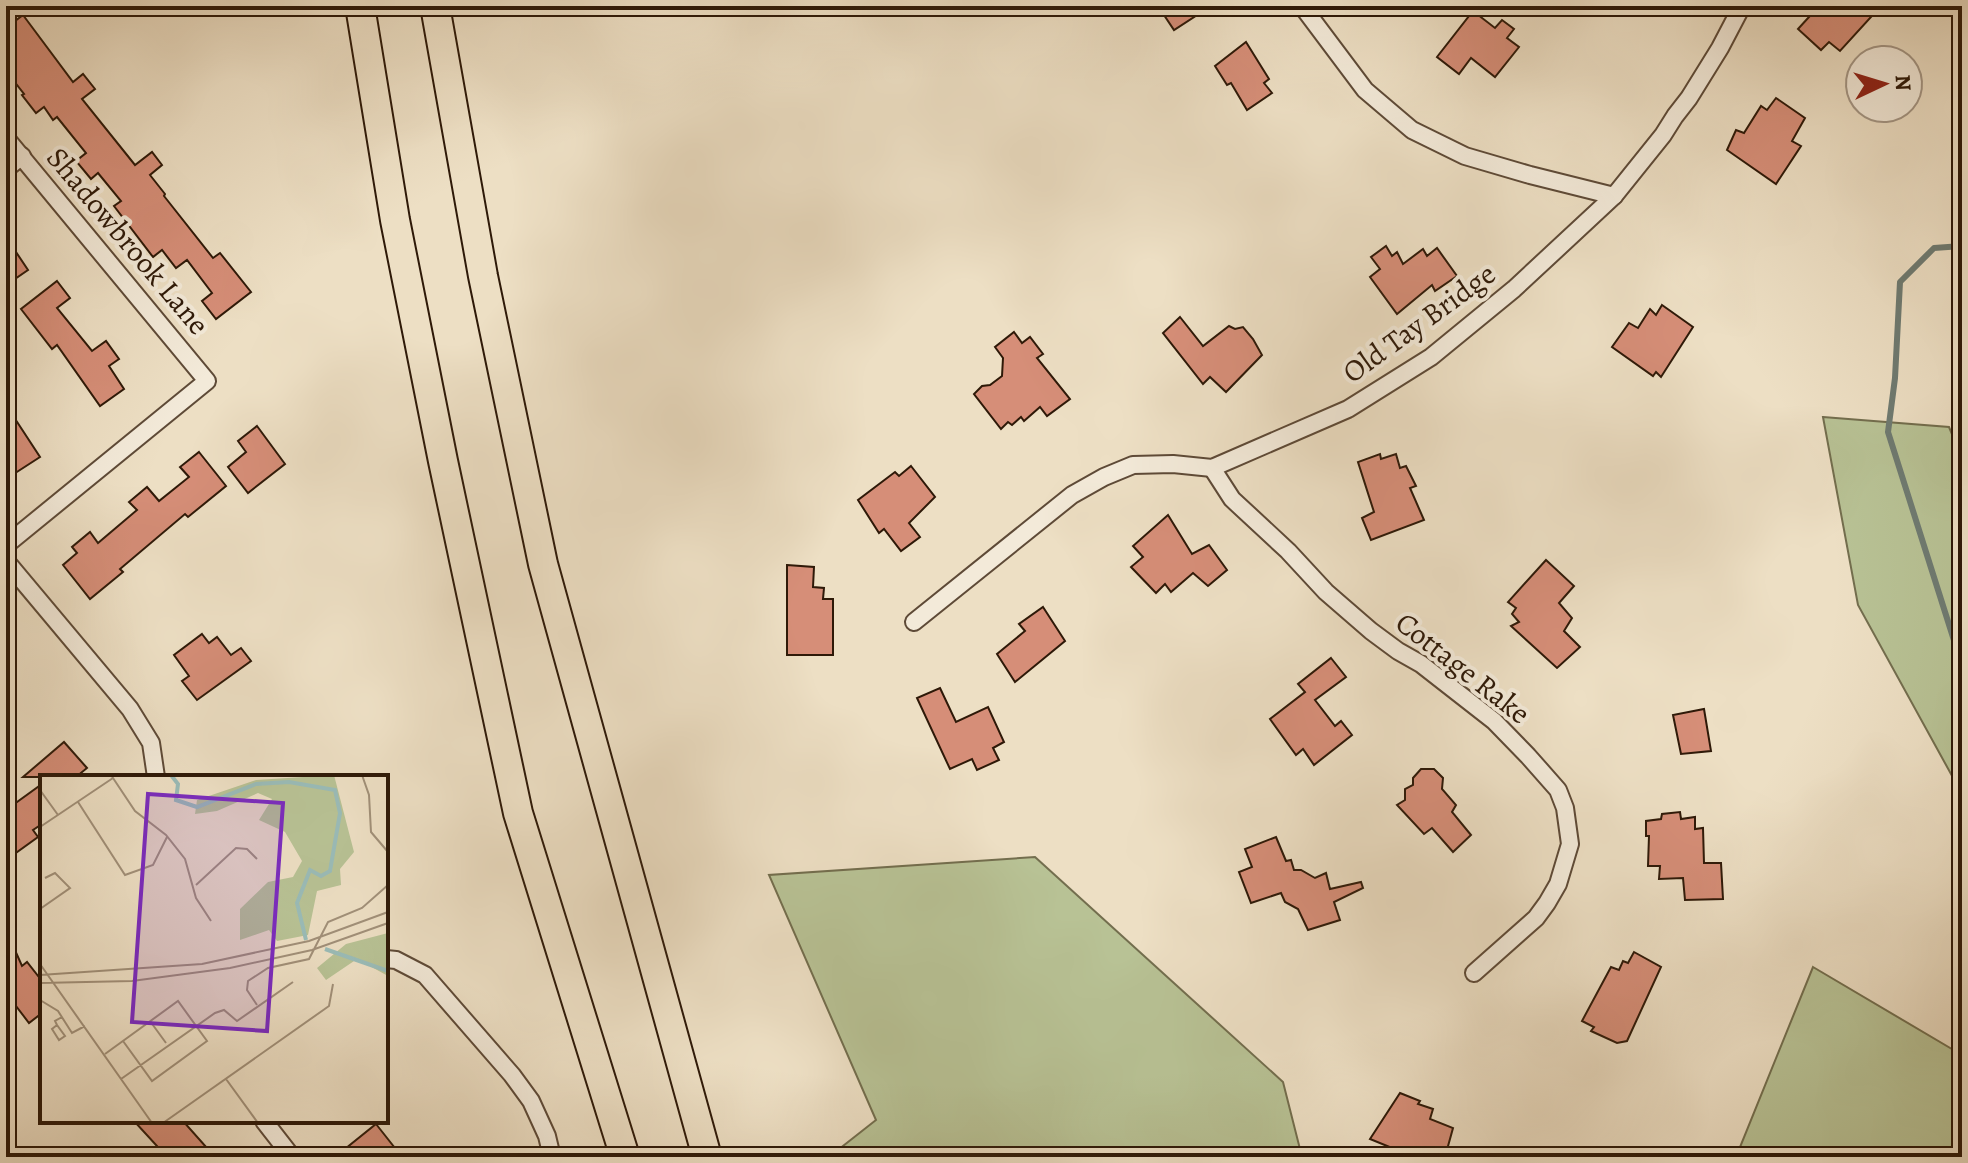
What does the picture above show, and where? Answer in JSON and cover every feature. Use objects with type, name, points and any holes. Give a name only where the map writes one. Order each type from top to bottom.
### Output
[{"type":"highway","points":[[360,6],[395,220],[518,813],[625,1157]]},
{"type":"highway","points":[[435,6],[483,276],[543,564],[707,1157]]},
{"type":"street","points":[[1302,6],[1365,90],[1412,130],[1465,156],[1614,196]]},
{"type":"street","name":"Old Tay Bridge","points":[[914,622],[1072,495],[1104,477],[1133,465],[1173,464],[1212,468],[1348,409],[1431,357],[1514,289],[1614,196],[1689,98],[1742,6]]},
{"type":"street","name":"Shadowbrook Lane","points":[[6,138],[207,381],[6,545]]},
{"type":"street","points":[[6,169],[22,156]]},
{"type":"street","name":"Cottage Rake","points":[[1212,468],[1232,499],[1288,551],[1326,592],[1371,631],[1421,664],[1494,721],[1558,790],[1565,808],[1570,844],[1558,884],[1536,918],[1474,973]]},
{"type":"street","points":[[6,561],[130,709],[151,743],[156,775]]},
{"type":"street","points":[[391,959],[425,975],[512,1075],[531,1101],[547,1136],[552,1157]]},
{"type":"street","points":[[266,1123],[292,1157]]},
{"type":"green space","points":[[1823,417],[1949,427],[1962,458],[1962,794],[1858,605]]},
{"type":"green space","points":[[1035,857],[1283,1082],[1302,1157],[829,1157],[876,1120],[769,875]]},
{"type":"green space","points":[[1813,967],[1962,1055],[1962,1157],[1736,1157]]},
{"type":"building","points":[[1158,6],[1211,6],[1174,30]]},
{"type":"building","points":[[1819,6],[1881,6],[1840,51],[1829,42],[1821,50],[1798,29]]},
{"type":"building","points":[[1473,11],[1495,28],[1502,20],[1514,29],[1507,38],[1519,47],[1495,77],[1471,58],[1459,74],[1437,57]]},
{"type":"building","points":[[23,15],[73,82],[83,74],[95,89],[82,99],[135,165],[152,152],[162,165],[150,175],[164,196],[213,258],[220,253],[251,292],[216,319],[202,301],[212,293],[187,260],[176,268],[162,250],[153,257],[114,206],[121,201],[98,173],[91,179],[76,161],[86,153],[57,117],[53,120],[44,107],[36,113],[6,71],[6,28]]},
{"type":"building","points":[[1246,42],[1269,79],[1264,83],[1272,93],[1247,110],[1231,83],[1227,85],[1215,66]]},
{"type":"building","points":[[1776,98],[1805,118],[1792,141],[1801,146],[1776,184],[1727,150],[1736,130],[1744,133],[1761,106],[1767,110]]},
{"type":"building","points":[[6,237],[28,270],[6,285]]},
{"type":"building","points":[[1386,246],[1392,256],[1397,252],[1403,264],[1423,249],[1427,256],[1437,248],[1457,276],[1435,291],[1432,285],[1397,314],[1370,277],[1380,269],[1371,257]]},
{"type":"building","points":[[57,281],[70,298],[57,308],[92,351],[106,341],[119,359],[109,366],[124,389],[100,406],[57,345],[52,349],[21,309]]},
{"type":"building","points":[[1662,305],[1693,327],[1661,377],[1656,372],[1653,376],[1612,347],[1629,323],[1638,328],[1650,309],[1656,315]]},
{"type":"building","points":[[1180,317],[1203,346],[1229,326],[1235,329],[1243,327],[1262,355],[1226,392],[1210,377],[1203,384],[1163,333]]},
{"type":"building","points":[[1014,332],[1022,343],[1030,337],[1043,354],[1037,358],[1070,399],[1047,416],[1040,407],[1024,421],[1021,417],[1012,425],[1008,422],[1001,429],[974,394],[982,386],[990,385],[1002,376],[1003,358],[995,347]]},
{"type":"building","points":[[6,405],[40,457],[6,479]]},
{"type":"building","points":[[257,426],[285,464],[248,493],[228,467],[246,452],[238,441]]},
{"type":"building","points":[[199,452],[226,486],[188,517],[185,514],[90,599],[63,565],[77,553],[72,547],[90,532],[98,543],[137,510],[129,502],[147,487],[159,501],[189,477],[180,467]]},
{"type":"building","points":[[1380,454],[1381,459],[1396,454],[1400,468],[1406,466],[1416,486],[1410,488],[1424,520],[1371,540],[1362,518],[1374,512],[1358,462]]},
{"type":"building","points":[[911,466],[935,497],[909,523],[920,537],[901,551],[884,529],[879,533],[858,500],[895,472],[899,476]]},
{"type":"building","points":[[1168,515],[1192,554],[1209,545],[1227,570],[1208,586],[1193,573],[1171,592],[1165,584],[1156,593],[1131,567],[1143,557],[1133,546]]},
{"type":"building","points":[[1546,560],[1574,586],[1559,603],[1572,618],[1564,631],[1580,647],[1557,668],[1511,626],[1519,622],[1512,614],[1516,608],[1508,602]]},
{"type":"building","points":[[787,565],[814,567],[813,587],[824,588],[823,599],[833,599],[833,655],[787,655]]},
{"type":"building","points":[[1043,607],[1065,641],[1015,682],[997,654],[1025,631],[1019,624]]},
{"type":"building","points":[[202,634],[209,643],[217,637],[231,655],[241,648],[251,661],[197,700],[182,681],[189,676],[174,655]]},
{"type":"building","points":[[1331,658],[1346,677],[1315,700],[1335,726],[1341,721],[1352,735],[1314,765],[1303,749],[1296,755],[1270,719],[1305,692],[1298,684]]},
{"type":"building","points":[[940,688],[956,722],[988,707],[1004,742],[993,748],[999,760],[977,770],[972,759],[950,769],[917,698]]},
{"type":"building","points":[[1704,709],[1711,751],[1681,754],[1673,715]]},
{"type":"building","points":[[64,742],[87,768],[78,775],[23,777]]},
{"type":"building","points":[[1421,769],[1434,769],[1443,778],[1442,789],[1456,805],[1452,812],[1471,835],[1453,852],[1432,828],[1424,834],[1397,805],[1405,800],[1405,789],[1413,785],[1413,778]]},
{"type":"building","points":[[40,785],[40,825],[33,830],[38,837],[6,860],[6,810]]},
{"type":"building","points":[[1680,812],[1681,819],[1695,817],[1695,829],[1703,828],[1704,863],[1721,863],[1723,899],[1685,900],[1683,878],[1659,879],[1660,866],[1648,866],[1646,821],[1661,819],[1662,814]]},
{"type":"building","points":[[1276,837],[1286,861],[1291,860],[1294,870],[1301,870],[1315,878],[1326,873],[1330,889],[1361,882],[1363,888],[1334,902],[1340,920],[1308,930],[1298,909],[1285,902],[1281,893],[1251,903],[1239,872],[1252,867],[1245,849]]},
{"type":"building","points":[[6,930],[22,966],[27,962],[40,978],[40,1015],[29,1023],[6,993]]},
{"type":"building","points":[[1634,952],[1661,967],[1627,1041],[1617,1043],[1591,1031],[1594,1027],[1582,1021],[1611,967],[1619,970],[1623,961],[1628,963]]},
{"type":"building","points":[[1400,1093],[1433,1109],[1430,1119],[1453,1128],[1445,1157],[1414,1157],[1370,1139]]},
{"type":"building","points":[[136,1123],[185,1123],[215,1157],[167,1157]]},
{"type":"building","points":[[376,1124],[402,1157],[335,1157]]},
{"type":"waterway","points":[[1962,246],[1934,248],[1900,282],[1895,378],[1888,432],[1962,661]]}]
